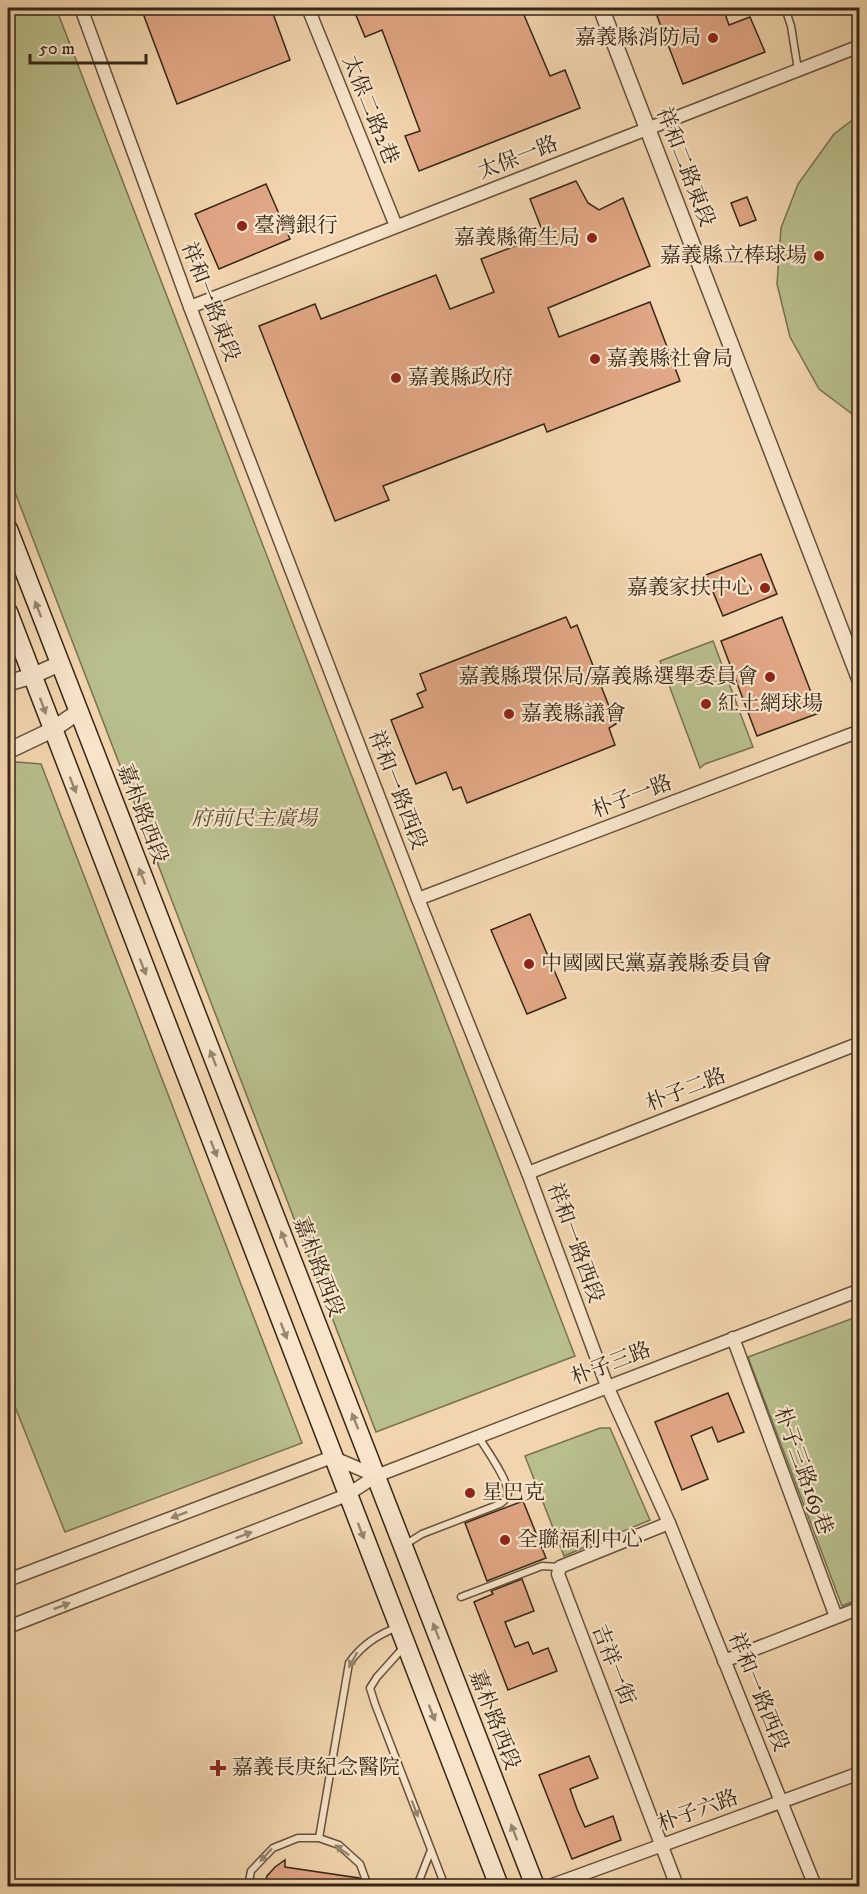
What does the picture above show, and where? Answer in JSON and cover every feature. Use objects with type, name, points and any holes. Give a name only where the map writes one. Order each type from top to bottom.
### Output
[{"type":"main road","name":"嘉朴路西段","points":[[8,529],[535,1887]]},
{"type":"main road","points":[[8,612],[499,1887]]},
{"type":"street","name":"祥和一路東段","points":[[81,8],[190,307],[306,609]]},
{"type":"street","name":"太保二路2巷","points":[[308,8],[396,226]]},
{"type":"street","name":"祥和二路東段","points":[[601,8],[860,680]]},
{"type":"street","name":"太保一路","points":[[190,307],[860,46]]},
{"type":"street","name":"祥和一路西段","points":[[306,609],[417,899],[528,1173],[607,1386],[669,1523],[815,1887]]},
{"type":"street","points":[[8,683],[32,676],[59,664]]},
{"type":"street","points":[[8,751],[52,730],[78,712]]},
{"type":"street","name":"朴子一路","points":[[417,899],[860,730]]},
{"type":"street","name":"朴子二路","points":[[528,1173],[860,1043]]},
{"type":"street","name":"朴子三路","points":[[8,1627],[347,1496],[376,1476],[860,1290]]},
{"type":"street","name":"朴子三路169巷","points":[[733,1338],[836,1617]]},
{"type":"street","points":[[8,1580],[332,1457],[376,1476]]},
{"type":"street","points":[[560,1567],[669,1523]]},
{"type":"street","name":"吉祥一街","points":[[560,1567],[558,1574],[676,1887]]},
{"type":"street","points":[[724,1661],[860,1608]]},
{"type":"street","name":"朴子六路","points":[[550,1887],[860,1773]]},
{"type":"lane","points":[[785,8],[791,26],[798,70]]},
{"type":"lane","points":[[403,1546],[422,1534],[501,1504],[507,1498],[506,1482],[478,1436]]},
{"type":"lane","points":[[461,1597],[542,1566],[560,1567]]},
{"type":"lane","points":[[319,1838],[349,1663],[358,1650],[381,1633],[398,1626]]},
{"type":"lane","points":[[405,1645],[370,1688],[445,1887]]},
{"type":"lane","points":[[248,1887],[251,1871],[273,1848],[298,1838],[319,1838],[339,1845],[360,1864],[368,1887]]},
{"type":"lane","points":[[417,1887],[431,1849]]},
{"type":"green space","name":"府前民主廣場","points":[[8,8],[56,8],[575,1356],[376,1432],[8,474]]},
{"type":"green space","name":"嘉義縣立棒球場","points":[[859,115],[859,419],[819,389],[790,337],[777,284],[781,228],[798,184],[834,134]]},
{"type":"green space","name":"紅土網球場","points":[[713,641],[753,747],[705,764],[700,768],[660,661]]},
{"type":"green space","points":[[17,762],[41,764],[302,1443],[65,1532],[8,1389],[8,768]]},
{"type":"green space","points":[[859,1316],[859,1599],[842,1606],[748,1357]]},
{"type":"green space","points":[[600,1428],[610,1428],[650,1520],[564,1556],[525,1456]]},
{"type":"building","points":[[141,8],[271,8],[290,60],[177,104]]},
{"type":"building","points":[[353,8],[521,8],[550,76],[565,70],[580,108],[419,171],[405,136],[420,131],[382,30],[365,37]]},
{"type":"building","name":"嘉義縣消防局","points":[[654,8],[723,8],[729,25],[750,17],[765,52],[683,84]]},
{"type":"building","points":[[576,181],[588,203],[599,210],[623,198],[650,266],[548,308],[559,337],[650,302],[680,381],[547,432],[544,424],[383,486],[389,500],[335,521],[259,326],[315,304],[321,319],[436,275],[450,309],[494,292],[481,259],[544,235],[530,199]]},
{"type":"building","name":"臺灣銀行","points":[[266,184],[290,239],[219,269],[195,214]]},
{"type":"building","points":[[747,197],[756,220],[740,226],[731,203]]},
{"type":"building","points":[[761,554],[777,594],[723,616],[706,575]]},
{"type":"building","name":"嘉義縣議會","points":[[566,617],[571,628],[577,625],[616,724],[609,728],[615,745],[467,803],[461,787],[453,790],[446,772],[416,784],[391,720],[423,707],[417,694],[426,690],[420,674]]},
{"type":"building","name":"嘉義縣環保局/嘉義縣選舉委員會","points":[[782,617],[819,713],[757,736],[721,641]]},
{"type":"building","name":"中國國民黨嘉義縣委員會","points":[[530,914],[566,998],[527,1014],[491,930]]},
{"type":"building","points":[[728,1393],[744,1432],[718,1442],[712,1427],[691,1436],[708,1479],[682,1490],[655,1422]]},
{"type":"building","name":"全聯福利中心","points":[[523,1501],[546,1558],[487,1581],[465,1523]]},
{"type":"building","points":[[522,1579],[534,1611],[505,1622],[515,1647],[528,1642],[533,1654],[548,1648],[557,1671],[508,1690],[474,1602],[493,1594],[491,1591]]},
{"type":"building","points":[[589,1756],[598,1778],[570,1789],[577,1809],[585,1827],[613,1816],[621,1840],[572,1859],[539,1775]]},
{"type":"building","points":[[285,1860],[285,1867],[359,1878],[363,1887],[263,1887],[267,1876]]},
{"type":"place","name":"嘉義縣消防局","points":[[713,38]]},
{"type":"place","name":"臺灣銀行","points":[[242,226]]},
{"type":"place","name":"嘉義縣衛生局","points":[[592,238]]},
{"type":"place","name":"嘉義縣立棒球場","points":[[819,256]]},
{"type":"place","name":"嘉義縣社會局","points":[[595,359]]},
{"type":"place","name":"嘉義縣政府","points":[[396,378]]},
{"type":"place","name":"嘉義家扶中心","points":[[765,588]]},
{"type":"place","name":"嘉義縣環保局/嘉義縣選舉委員會","points":[[770,677]]},
{"type":"place","name":"紅土網球場","points":[[706,704]]},
{"type":"place","name":"嘉義縣議會","points":[[509,714]]},
{"type":"place","name":"中國國民黨嘉義縣委員會","points":[[529,964]]},
{"type":"place","name":"星巴克","points":[[470,1493]]},
{"type":"place","name":"全聯福利中心","points":[[505,1540]]},
{"type":"place","name":"嘉義長庚紀念醫院","points":[[218,1768]]}]
